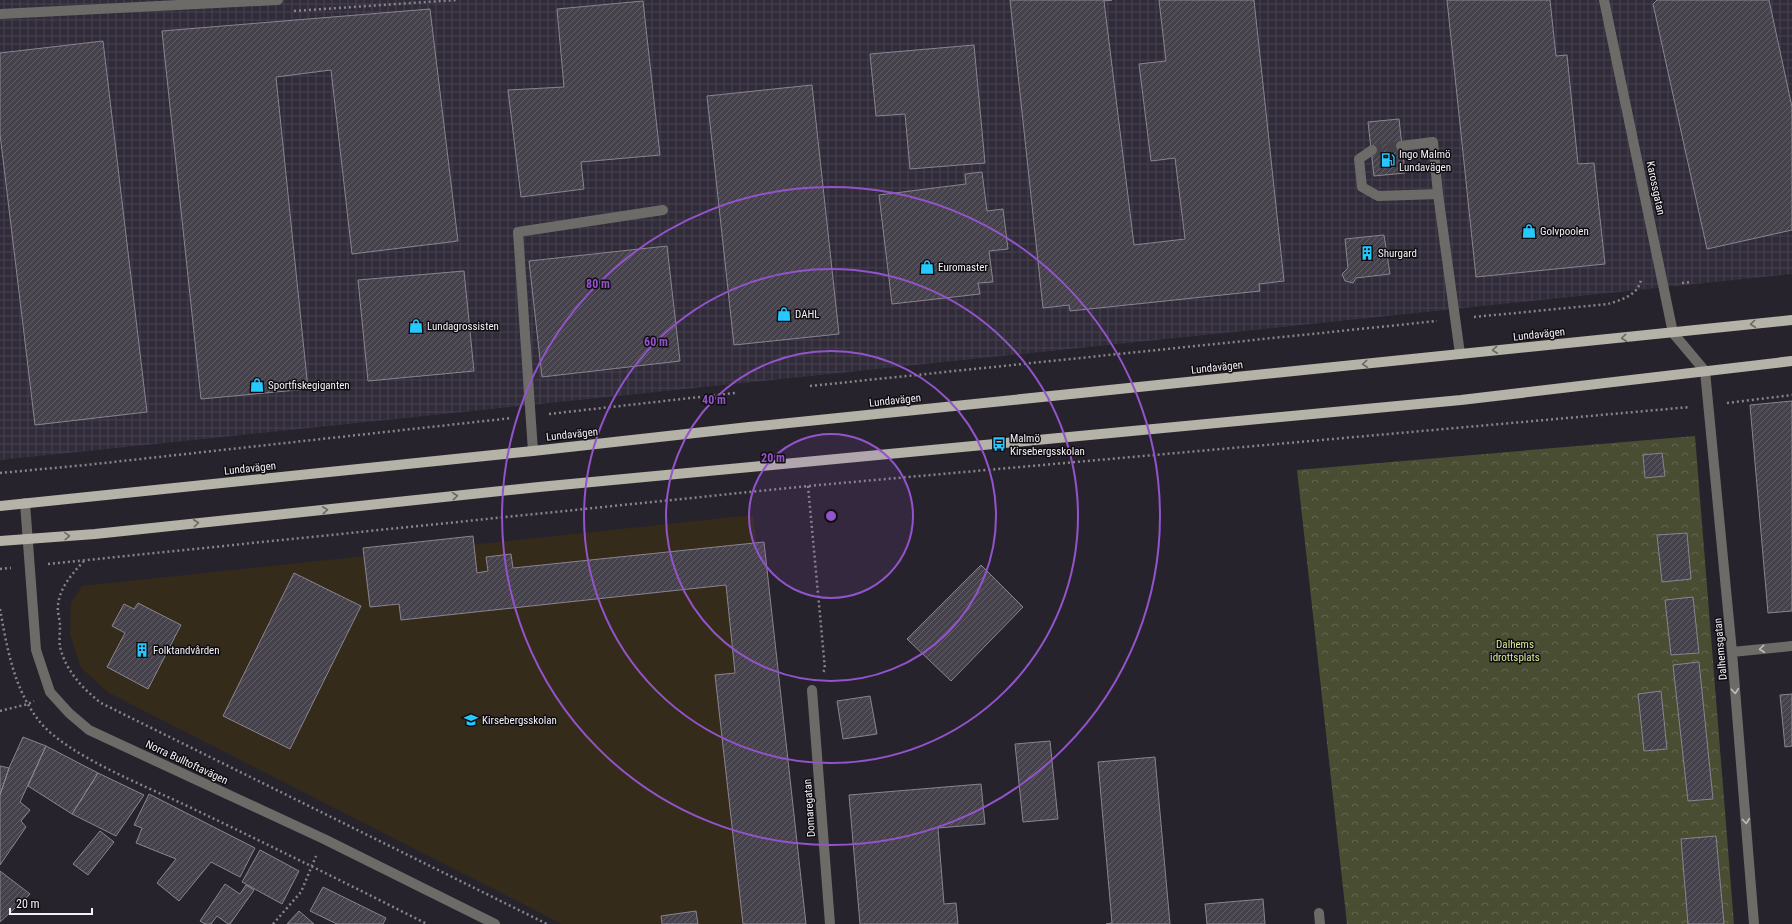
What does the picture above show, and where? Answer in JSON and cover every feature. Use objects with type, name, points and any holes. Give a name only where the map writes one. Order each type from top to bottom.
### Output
[{"type":"main road","name":"Lundavägen","points":[[0,506],[533,451],[756,426],[1792,320]]},
{"type":"main road","points":[[0,541],[95,534],[539,487],[1461,400],[1792,361]]},
{"type":"street","points":[[0,14],[278,0]]},
{"type":"street","name":"Karossgatan","points":[[1604,0],[1673,333],[1705,371]]},
{"type":"street","points":[[1401,146],[1433,142],[1438,194],[1460,354]]},
{"type":"street","points":[[1372,150],[1359,159],[1362,187],[1378,196],[1438,194]]},
{"type":"street","points":[[533,451],[518,232],[663,210]]},
{"type":"street","name":"Dalhemsgatan","points":[[1705,371],[1732,652],[1754,924]]},
{"type":"street","name":"Norra Bulltoftavägen","points":[[25,503],[36,650],[50,692],[69,713],[89,730],[324,839],[495,924]]},
{"type":"street","points":[[1732,652],[1792,646]]},
{"type":"street","name":"Domaregatan","points":[[812,690],[830,924]]},
{"type":"street","points":[[1320,913],[1320,924]]},
{"type":"path","points":[[810,386],[1608,304],[1628,297],[1640,286],[1642,272]]},
{"type":"path","points":[[0,473],[735,393]]},
{"type":"path","points":[[547,924],[101,703],[87,692],[74,677],[65,664],[60,646],[58,605],[62,589],[70,576],[84,561],[808,486],[1709,406],[1792,395]]},
{"type":"path","points":[[1001,464],[1002,469]]},
{"type":"path","points":[[808,486],[825,669],[812,690]]},
{"type":"path","points":[[0,609],[8,654],[28,704],[40,722],[55,737],[94,761],[427,924]]},
{"type":"path","points":[[0,711],[28,704]]},
{"type":"path","points":[[273,924],[301,892],[311,866]]},
{"type":"shaded area","points":[[0,0],[1792,0],[1792,274],[0,460]]},
{"type":"shaded area","name":"Kirsebergsskolan","points":[[753,515],[806,924],[562,924],[109,693],[81,668],[70,634],[71,603],[82,586]]},
{"type":"green space","name":"Dalhems idrottsplats","points":[[1695,436],[1734,924],[1347,924],[1297,470]]},
{"type":"building","points":[[1010,0],[1112,0],[1104,1],[1134,245],[1185,239],[1175,158],[1151,161],[1139,64],[1166,61],[1159,0],[1254,0],[1284,281],[1259,284],[1260,291],[1070,311],[1069,305],[1043,308]]},
{"type":"building","points":[[1447,0],[1550,0],[1556,56],[1567,55],[1578,164],[1594,163],[1605,264],[1476,277]]},
{"type":"building","points":[[1657,0],[1769,0],[1792,107],[1792,230],[1707,249],[1653,4]]},
{"type":"building","points":[[643,1],[660,155],[581,162],[584,189],[521,197],[508,90],[564,87],[557,9]]},
{"type":"building","points":[[430,9],[458,241],[352,254],[331,70],[276,77],[308,389],[201,399],[162,31]]},
{"type":"building","points":[[103,41],[147,412],[35,425],[0,134],[0,53]]},
{"type":"building","points":[[974,45],[985,163],[910,169],[905,114],[876,116],[870,54]]},
{"type":"building","points":[[812,85],[839,334],[734,345],[707,96]]},
{"type":"building","points":[[1399,119],[1405,173],[1374,176],[1368,122]]},
{"type":"building","points":[[982,172],[987,211],[1003,209],[1008,249],[989,251],[993,282],[978,283],[980,294],[892,304],[879,195],[966,184],[965,174]]},
{"type":"building","name":"Shurgard","points":[[1384,235],[1390,274],[1356,278],[1353,283],[1345,281],[1342,274],[1348,268],[1345,239]]},
{"type":"building","points":[[667,246],[680,361],[542,377],[529,261]]},
{"type":"building","name":"Lundagrossisten","points":[[464,271],[474,371],[368,381],[358,280]]},
{"type":"building","points":[[1792,401],[1792,611],[1768,613],[1750,405]]},
{"type":"building","points":[[1662,453],[1665,476],[1645,478],[1643,455]]},
{"type":"building","points":[[1687,533],[1691,579],[1662,582],[1657,535]]},
{"type":"building","points":[[473,536],[477,573],[488,571],[486,557],[511,554],[513,568],[764,542],[806,924],[743,924],[715,675],[735,673],[726,585],[401,620],[399,604],[370,607],[363,548]]},
{"type":"building","points":[[981,565],[1023,607],[951,681],[907,639]]},
{"type":"building","points":[[294,573],[361,606],[290,749],[223,716]]},
{"type":"building","points":[[1693,597],[1699,653],[1671,655],[1665,600]]},
{"type":"building","name":"Folktandvården","points":[[138,603],[181,625],[148,689],[107,667],[125,633],[112,626],[124,604],[134,609]]},
{"type":"building","points":[[1699,662],[1713,799],[1688,801],[1673,665]]},
{"type":"building","points":[[1661,691],[1667,749],[1644,751],[1638,694]]},
{"type":"building","points":[[1792,694],[1792,746],[1785,747],[1780,695]]},
{"type":"building","points":[[870,696],[877,734],[843,739],[837,701]]},
{"type":"building","points":[[23,737],[46,746],[20,802],[30,810],[21,821],[26,827],[0,865],[0,795],[9,768]]},
{"type":"building","points":[[1050,741],[1058,819],[1023,822],[1015,744]]},
{"type":"building","points":[[46,746],[98,773],[72,814],[28,786]]},
{"type":"building","points":[[1155,757],[1170,924],[1106,924],[1112,923],[1098,762]]},
{"type":"building","points":[[0,766],[9,768],[0,795]]},
{"type":"building","points":[[98,773],[144,795],[116,836],[72,814]]},
{"type":"building","points":[[981,784],[985,824],[938,828],[944,904],[956,903],[958,924],[860,924],[849,795]]},
{"type":"building","points":[[149,794],[255,848],[240,877],[211,862],[179,901],[157,883],[176,859],[136,843],[142,828],[134,825]]},
{"type":"building","points":[[100,831],[114,842],[88,875],[73,864]]},
{"type":"building","points":[[1716,836],[1724,924],[1688,924],[1681,839]]},
{"type":"building","points":[[260,850],[299,871],[282,904],[242,882]]},
{"type":"building","points":[[0,871],[30,894],[0,922]]},
{"type":"building","points":[[225,884],[240,894],[246,885],[254,890],[230,924],[217,916],[211,924],[205,924],[200,921]]},
{"type":"building","points":[[323,887],[386,918],[383,924],[337,924],[310,911]]},
{"type":"building","points":[[1263,899],[1265,924],[1207,924],[1205,904]]},
{"type":"building","points":[[299,911],[314,924],[287,924]]},
{"type":"building","points":[[696,911],[698,924],[662,924],[661,916]]},
{"type":"tunnel","points":[[1372,150],[1401,146]]},
{"type":"place","name":"Ingo Malmö Lundavägen","points":[[1388,160]]},
{"type":"place","name":"Golvpoolen","points":[[1529,231]]},
{"type":"place","name":"Shurgard","points":[[1367,253]]},
{"type":"place","name":"Euromaster","points":[[927,267]]},
{"type":"place","name":"DAHL","points":[[784,314]]},
{"type":"place","name":"Lundagrossisten","points":[[416,326]]},
{"type":"place","name":"Sportfiskegiganten","points":[[257,385]]},
{"type":"place","name":"Malmö Kirsebergsskolan","points":[[999,444]]},
{"type":"place","name":"Folktandvården","points":[[142,650]]},
{"type":"place","name":"Kirsebergsskolan","points":[[471,720]]}]
